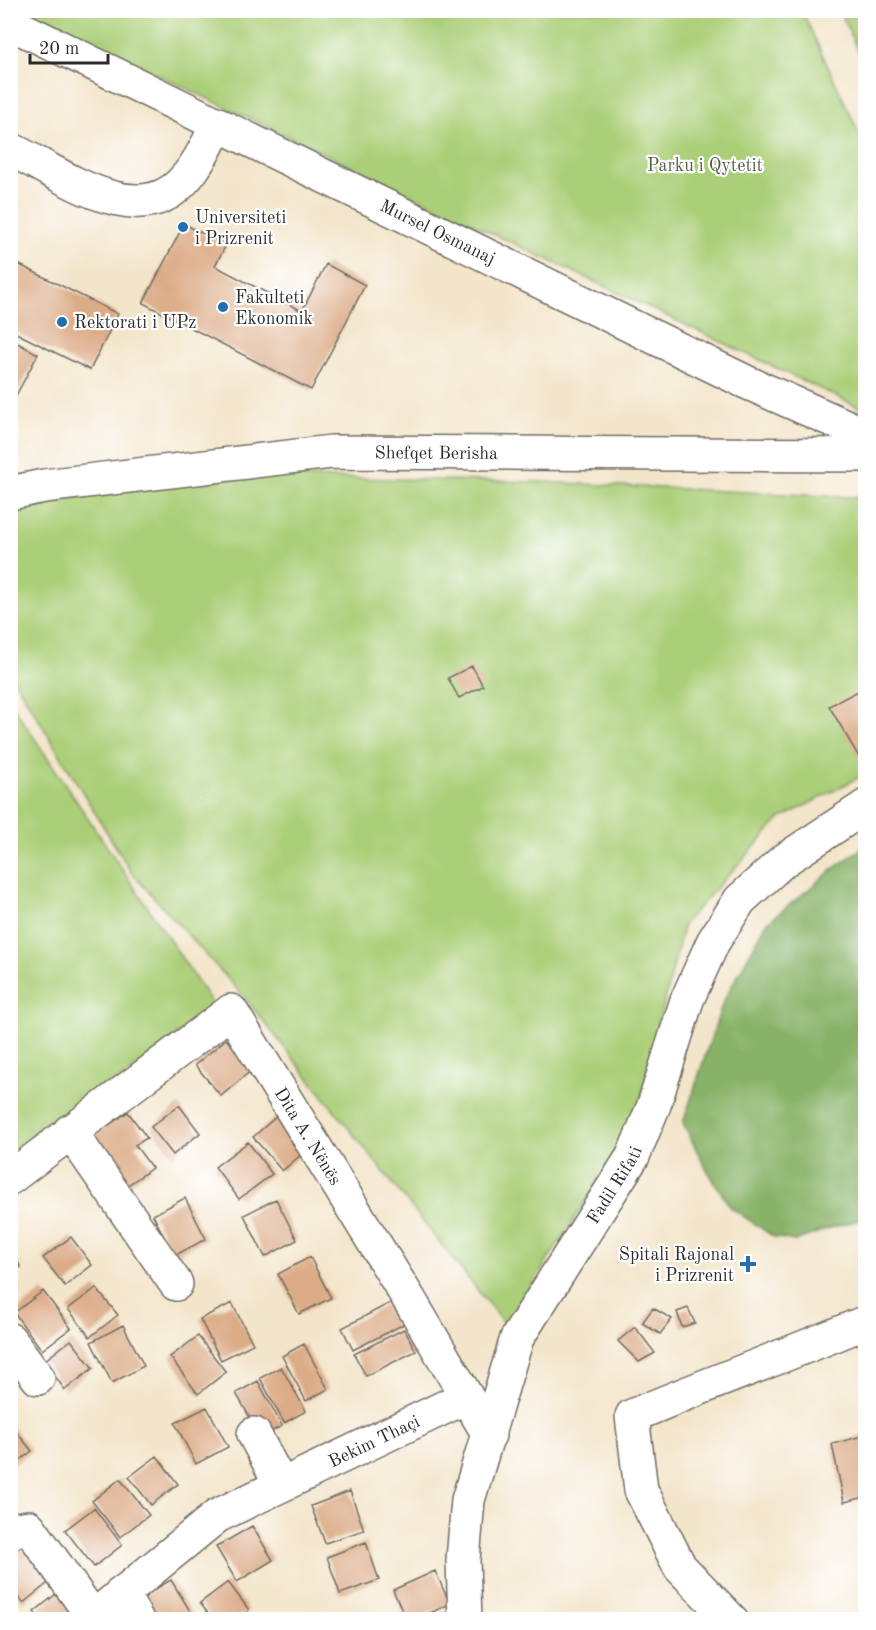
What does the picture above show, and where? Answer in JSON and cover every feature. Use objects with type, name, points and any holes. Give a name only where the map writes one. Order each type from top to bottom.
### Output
[{"type":"street","name":"Mursel Osmanaj","points":[[10,23],[746,382],[866,435]]},
{"type":"street","points":[[10,149],[103,197],[132,203],[167,194],[180,184],[190,174],[218,124]]},
{"type":"street","name":"Shefqet Berisha","points":[[10,493],[44,486],[331,452],[866,455]]},
{"type":"street","name":"Fadil Rifati","points":[[465,1620],[463,1560],[468,1500],[517,1338],[633,1156],[654,1105],[687,1000],[713,942],[740,900],[783,861],[866,806]]},
{"type":"street","name":"Dita A. Nënës","points":[[10,1179],[70,1131],[231,1011],[489,1435]]},
{"type":"street","points":[[70,1131],[176,1284]]},
{"type":"street","points":[[731,1620],[680,1567],[641,1490],[632,1416],[866,1322]]},
{"type":"street","points":[[10,1340],[38,1378]]},
{"type":"street","name":"Bekim Thaçi","points":[[10,1533],[16,1529],[29,1527],[92,1618],[129,1606],[217,1516],[466,1397]]},
{"type":"street","points":[[254,1434],[281,1485]]},
{"type":"green space","name":"Parku i Qytetit","points":[[23,11],[802,11],[865,146],[865,410]]},
{"type":"green space","points":[[840,11],[865,11],[865,67]]},
{"type":"green space","points":[[243,476],[542,482],[865,498],[865,774],[780,819],[684,923],[634,1125],[506,1326],[246,999],[131,872],[11,674],[11,506]]},
{"type":"green space","points":[[10,702],[214,1006],[10,1165]]},
{"type":"green space","points":[[865,846],[865,1219],[833,1227],[795,1241],[774,1237],[730,1207],[704,1165],[683,1123],[723,1002],[766,924]]},
{"type":"building","name":"Fakulteti Ekonomik","points":[[184,224],[226,245],[215,266],[302,311],[326,264],[365,285],[311,390],[143,303]]},
{"type":"building","name":"Rektorati i UPz","points":[[10,260],[118,314],[90,370],[10,330]]},
{"type":"building","points":[[10,339],[38,354],[12,403],[10,402]]},
{"type":"building","points":[[472,666],[483,686],[459,698],[448,678]]},
{"type":"building","points":[[866,687],[866,754],[859,757],[829,706]]},
{"type":"building","points":[[226,1039],[253,1069],[221,1096],[195,1065]]},
{"type":"building","points":[[179,1105],[200,1133],[173,1155],[151,1127]]},
{"type":"building","points":[[128,1112],[147,1138],[135,1145],[152,1168],[121,1190],[86,1141]]},
{"type":"building","points":[[279,1114],[309,1148],[282,1171],[253,1137]]},
{"type":"building","points":[[248,1142],[272,1174],[239,1199],[215,1167]]},
{"type":"building","points":[[185,1198],[206,1239],[174,1256],[153,1215]]},
{"type":"building","points":[[276,1199],[297,1240],[265,1257],[244,1215]]},
{"type":"building","points":[[71,1237],[92,1265],[65,1286],[43,1258]]},
{"type":"building","points":[[10,1252],[21,1267],[10,1274]]},
{"type":"building","points":[[310,1257],[331,1298],[299,1314],[278,1274]]},
{"type":"building","points":[[96,1288],[118,1315],[90,1337],[68,1309]]},
{"type":"building","points":[[43,1291],[71,1328],[42,1350],[14,1313]]},
{"type":"building","points":[[392,1302],[404,1324],[353,1350],[342,1328]]},
{"type":"building","points":[[232,1303],[253,1344],[221,1360],[200,1319]]},
{"type":"building","points":[[653,1308],[672,1319],[660,1334],[642,1323]]},
{"type":"building","points":[[688,1308],[695,1323],[682,1327],[677,1312]]},
{"type":"building","points":[[123,1325],[144,1366],[112,1383],[91,1342]]},
{"type":"building","points":[[635,1327],[655,1353],[639,1362],[618,1341]]},
{"type":"building","points":[[404,1329],[416,1351],[366,1376],[354,1354]]},
{"type":"building","points":[[198,1336],[226,1372],[198,1394],[170,1357]]},
{"type":"building","points":[[71,1340],[93,1368],[65,1390],[44,1361]]},
{"type":"building","points":[[304,1344],[328,1389],[306,1401],[282,1356]]},
{"type":"building","points":[[281,1367],[306,1411],[284,1423],[260,1378]]},
{"type":"building","points":[[258,1381],[282,1426],[261,1437],[236,1393]]},
{"type":"building","points":[[207,1407],[228,1447],[196,1464],[175,1423]]},
{"type":"building","points":[[10,1424],[32,1451],[10,1468]]},
{"type":"building","points":[[866,1435],[866,1497],[844,1502],[832,1444]]},
{"type":"building","points":[[157,1456],[178,1484],[151,1505],[129,1477]]},
{"type":"building","points":[[120,1479],[149,1515],[120,1537],[92,1501]]},
{"type":"building","points":[[350,1491],[364,1530],[325,1543],[311,1506]]},
{"type":"building","points":[[94,1508],[122,1545],[94,1567],[65,1530]]},
{"type":"building","points":[[252,1526],[273,1560],[237,1582],[216,1547]]},
{"type":"building","points":[[366,1542],[379,1580],[340,1594],[327,1557]]},
{"type":"building","points":[[23,1544],[52,1580],[23,1603],[10,1586],[10,1554]]},
{"type":"building","points":[[435,1571],[450,1604],[415,1620],[406,1620],[393,1590]]},
{"type":"building","points":[[171,1580],[192,1614],[183,1620],[147,1620],[136,1600]]},
{"type":"building","points":[[228,1582],[249,1610],[237,1620],[213,1620],[200,1603]]},
{"type":"building","points":[[61,1590],[81,1620],[40,1620],[34,1612]]},
{"type":"place","name":"Universiteti i Prizrenit","points":[[183,227]]},
{"type":"place","name":"Fakulteti Ekonomik","points":[[223,307]]},
{"type":"place","name":"Rektorati i UPz","points":[[62,322]]},
{"type":"place","name":"Spitali Rajonal i Prizrenit","points":[[748,1264]]}]
